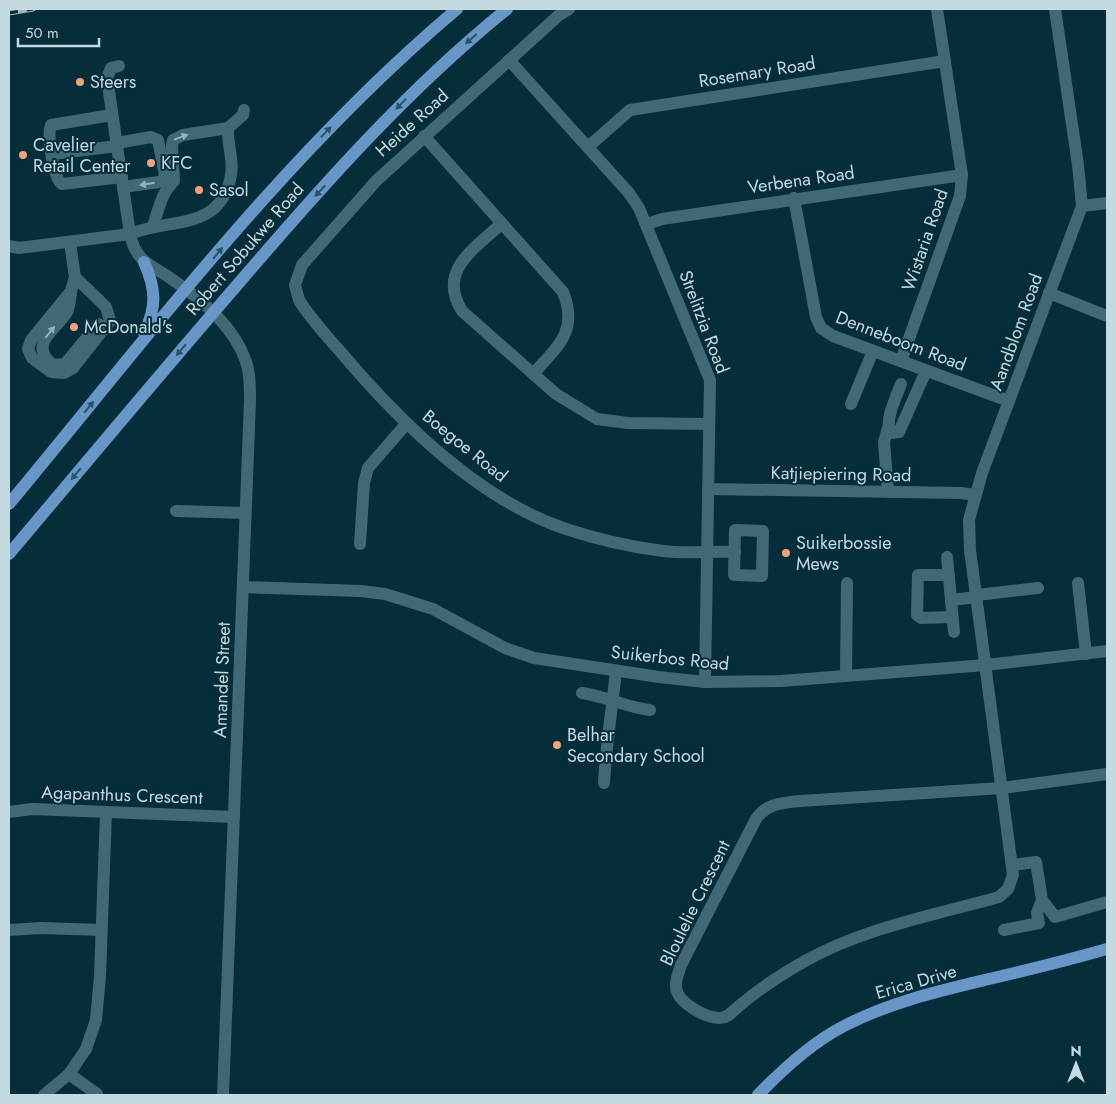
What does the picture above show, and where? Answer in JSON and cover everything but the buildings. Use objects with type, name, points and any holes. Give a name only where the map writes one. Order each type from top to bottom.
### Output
[{"type":"main road","name":"Robert Sobukwe Road","points":[[9,504],[186,290],[296,163],[404,55],[457,9]]},
{"type":"main road","name":"Robert Sobukwe Road","points":[[9,554],[212,312],[319,192],[393,113],[448,59],[507,9]]},
{"type":"main road","points":[[135,351],[150,321],[154,304],[150,276],[144,262]]},
{"type":"main road","name":"Erica Drive","points":[[758,1095],[789,1064],[812,1046],[842,1026],[879,1009],[914,997],[1107,949]]},
{"type":"street","name":"Heide Road","points":[[296,279],[302,265],[376,181],[558,16],[569,9]]},
{"type":"street","name":"Wistaria Road","points":[[901,361],[960,196],[962,175],[937,9]]},
{"type":"street","name":"Aandblom Road","points":[[986,665],[969,540],[969,520],[974,495],[1082,206],[1078,165],[1054,9]]},
{"type":"street","name":"Strelitzia Road","points":[[509,60],[629,193],[647,224],[710,380],[705,682]]},
{"type":"street","name":"Rosemary Road","points":[[588,148],[630,110],[945,61]]},
{"type":"street","points":[[119,66],[111,68],[108,73],[115,95],[117,144],[130,234],[136,252],[144,262]]},
{"type":"street","points":[[153,226],[161,198],[166,188],[174,181],[173,140],[183,135],[228,128],[243,115],[244,110]]},
{"type":"street","points":[[52,154],[155,138],[160,142],[164,168],[163,180],[159,182],[62,184],[56,176],[52,154],[49,134],[51,125],[117,121]]},
{"type":"street","points":[[9,246],[19,248],[130,234],[153,226],[202,218],[218,205],[231,175],[228,128]]},
{"type":"street","points":[[424,136],[563,292],[568,306],[569,320],[564,339],[533,374]]},
{"type":"street","name":"Verbena Road","points":[[647,224],[662,219],[794,198],[962,175]]},
{"type":"street","name":"Denneboom Road","points":[[794,198],[816,317],[821,328],[833,336],[1009,401]]},
{"type":"street","points":[[1082,206],[1107,202]]},
{"type":"street","points":[[501,224],[467,255],[454,274],[455,300],[462,311],[556,394],[597,419],[628,422],[708,424]]},
{"type":"street","points":[[70,242],[75,277],[71,291],[29,345],[29,354],[32,358],[51,372],[64,373],[73,368],[110,321],[106,307],[75,277]]},
{"type":"street","name":"Amandel Street","points":[[144,262],[186,290],[212,312],[239,346],[249,373],[223,1095]]},
{"type":"street","name":"Boegoe Road","points":[[296,279],[296,292],[305,310],[367,383],[407,422],[479,485],[522,509],[566,529],[663,551],[735,552]]},
{"type":"street","points":[[1049,294],[1107,316]]},
{"type":"street","points":[[851,404],[873,351]]},
{"type":"street","points":[[888,428],[890,433],[899,432],[926,370]]},
{"type":"street","points":[[888,492],[884,442],[901,384]]},
{"type":"street","points":[[360,544],[364,483],[368,468],[407,422]]},
{"type":"street","name":"Katjiepiering Road","points":[[708,489],[961,493],[974,495]]},
{"type":"street","points":[[176,511],[245,513]]},
{"type":"street","points":[[947,557],[954,632]]},
{"type":"street","points":[[949,575],[918,575],[917,615],[921,618],[952,617]]},
{"type":"street","points":[[846,676],[847,583]]},
{"type":"street","points":[[1078,583],[1086,654]]},
{"type":"street","name":"Suikerbos Road","points":[[242,587],[361,591],[385,594],[433,609],[520,654],[616,671],[705,682],[741,683],[846,676],[986,665],[1107,651]]},
{"type":"street","points":[[951,600],[1038,588]]},
{"type":"street","name":"Bloulelie Crescent","points":[[986,665],[1002,788],[1012,865],[1013,875],[1008,889],[999,897],[843,941],[792,969],[759,990],[728,1016],[720,1018],[689,1006],[679,996],[676,988],[681,965],[756,819],[768,807],[779,803],[800,801],[1002,788]]},
{"type":"street","points":[[604,783],[607,734],[611,723],[616,671]]},
{"type":"street","points":[[582,693],[628,707],[650,710]]},
{"type":"street","points":[[1002,788],[1107,774]]},
{"type":"street","name":"Agapanthus Crescent","points":[[9,812],[32,809],[234,817]]},
{"type":"street","points":[[44,1095],[69,1074],[86,1049],[96,1020],[106,812]]},
{"type":"street","points":[[1012,865],[1036,862],[1042,900],[1055,917],[1107,902]]},
{"type":"street","points":[[1004,930],[1039,923],[1037,914],[1042,900]]},
{"type":"street","points":[[9,930],[41,928],[101,930]]},
{"type":"street","points":[[69,1074],[97,1094]]},
{"type":"railway","points":[[9,13],[33,9]]},
{"type":"place","name":"Steers","points":[[80,82]]},
{"type":"place","name":"Cavelier Retail Center","points":[[23,155]]},
{"type":"place","name":"KFC","points":[[151,163]]},
{"type":"place","name":"Sasol","points":[[199,190]]},
{"type":"place","name":"McDonald's","points":[[74,327]]},
{"type":"place","name":"Suikerbossie Mews","points":[[786,553]]},
{"type":"place","name":"Belhar Secondary School","points":[[557,745]]}]
